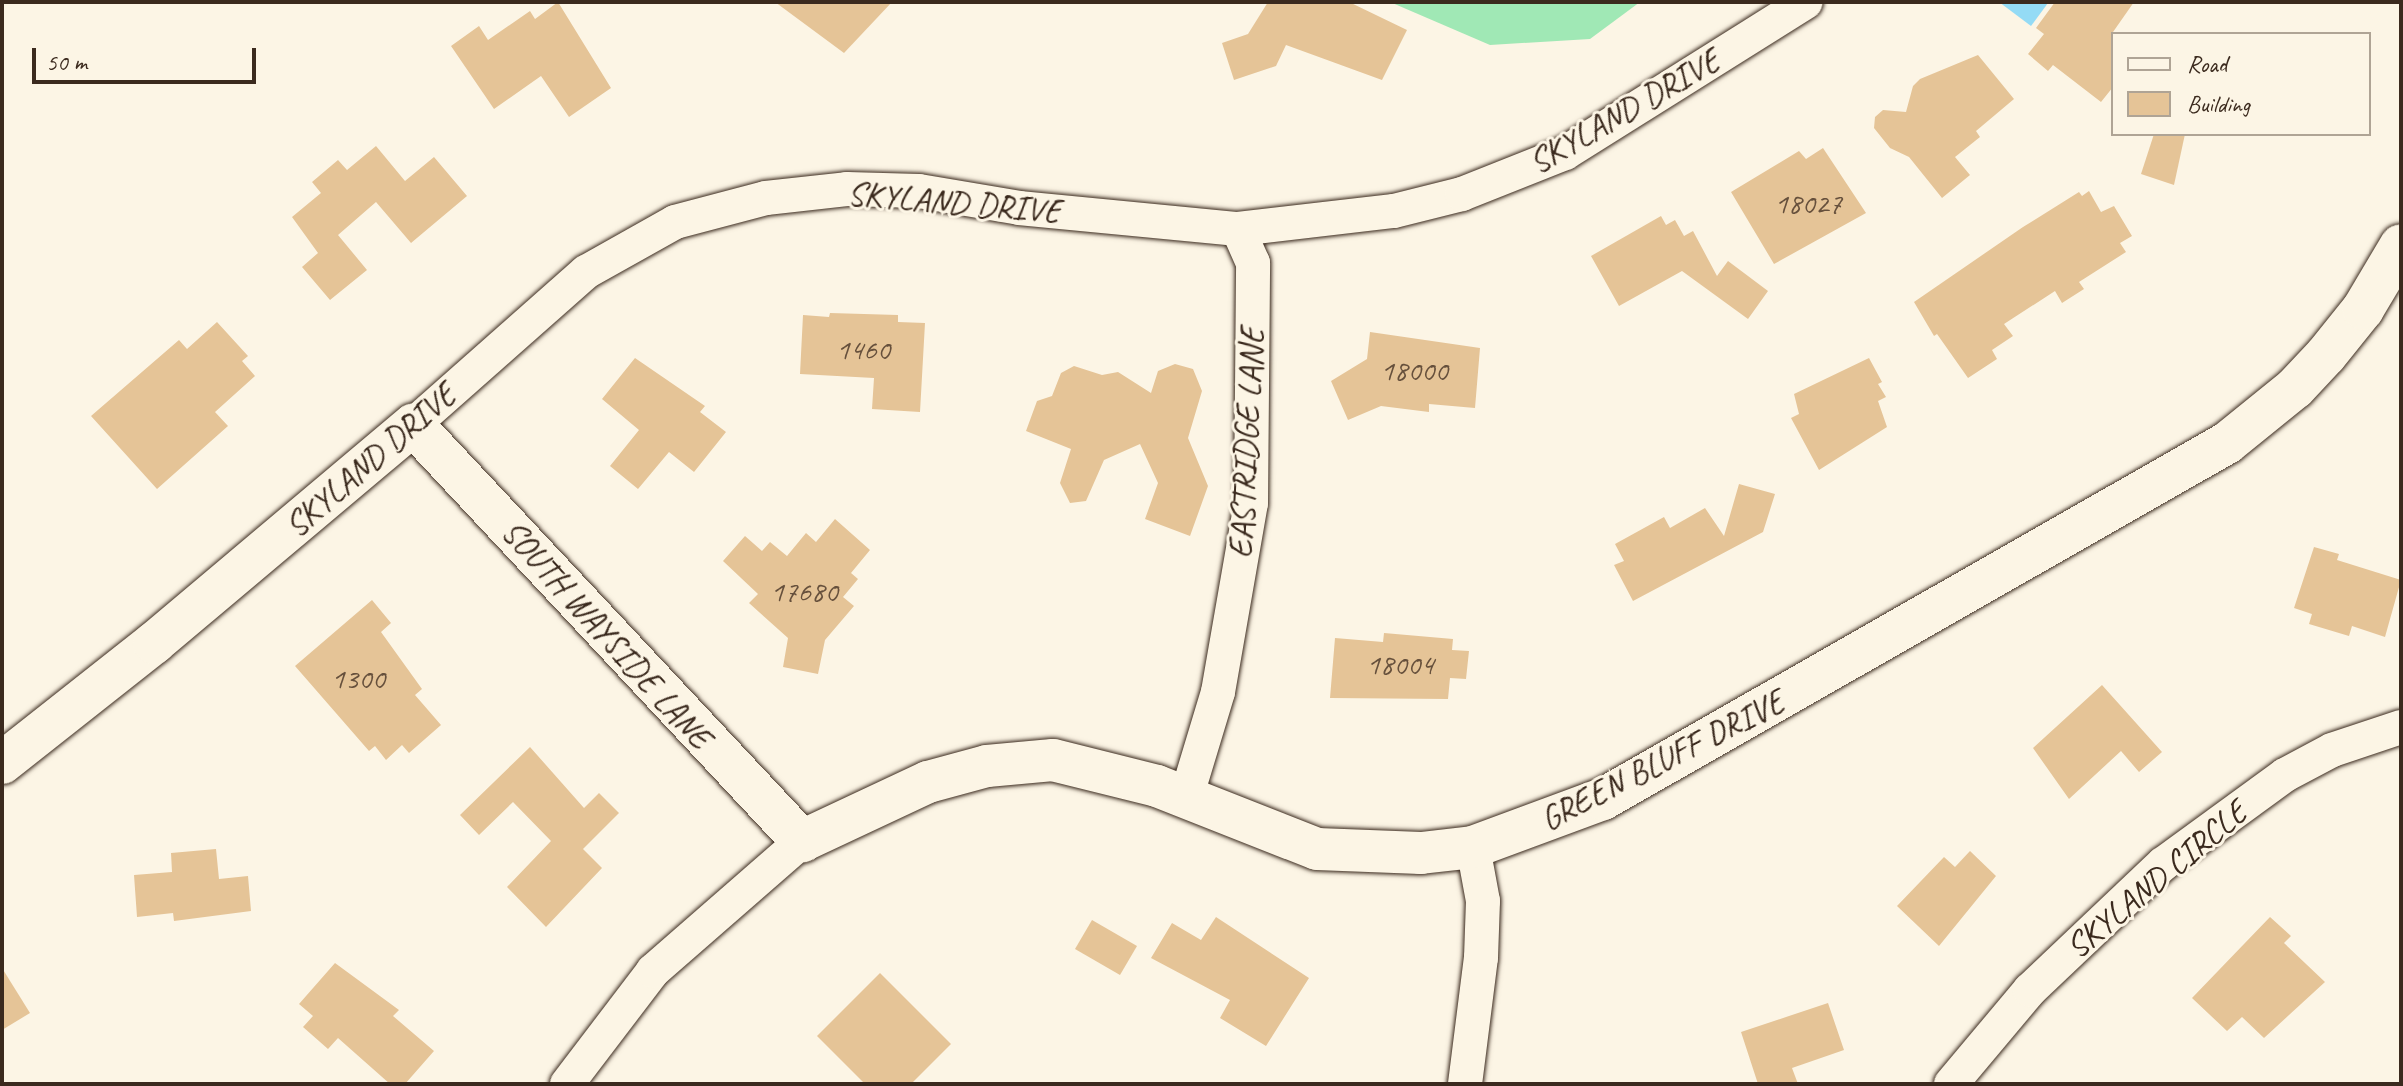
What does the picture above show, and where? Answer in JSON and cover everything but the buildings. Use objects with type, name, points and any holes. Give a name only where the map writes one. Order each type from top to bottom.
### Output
[{"type":"street","name":"SKYLAND DRIVE","points":[[2,763],[187,616],[413,425],[586,272],[675,222],[723,208],[802,193],[904,191],[1019,208],[1238,229],[1394,211],[1505,179],[1565,153],[1806,2]]},
{"type":"street","name":"EASTRIDGE LANE","points":[[1186,798],[1218,692],[1251,503],[1253,263],[1238,229]]},
{"type":"street","name":"GREEN BLUFF DRIVE","points":[[567,1084],[653,971],[802,841],[928,782],[1029,760],[1101,770],[1186,798],[1317,849],[1421,853],[1473,847],[1603,799],[2227,443],[2295,388],[2326,355],[2363,309],[2401,245]]},
{"type":"street","name":"SOUTH WAYSIDE LANE","points":[[413,425],[676,712],[802,841]]},
{"type":"street","name":"SKYLAND CIRCLE","points":[[1951,1084],[2030,990],[2163,864],[2285,775],[2332,750],[2401,727]]},
{"type":"street","points":[[1465,1084],[1481,958],[1483,901],[1473,847]]},
{"type":"green space","points":[[1390,2],[1640,2],[1590,39],[1490,45]]},
{"type":"water","points":[[1999,2],[2047,2],[2048,3],[2031,26]]}]
